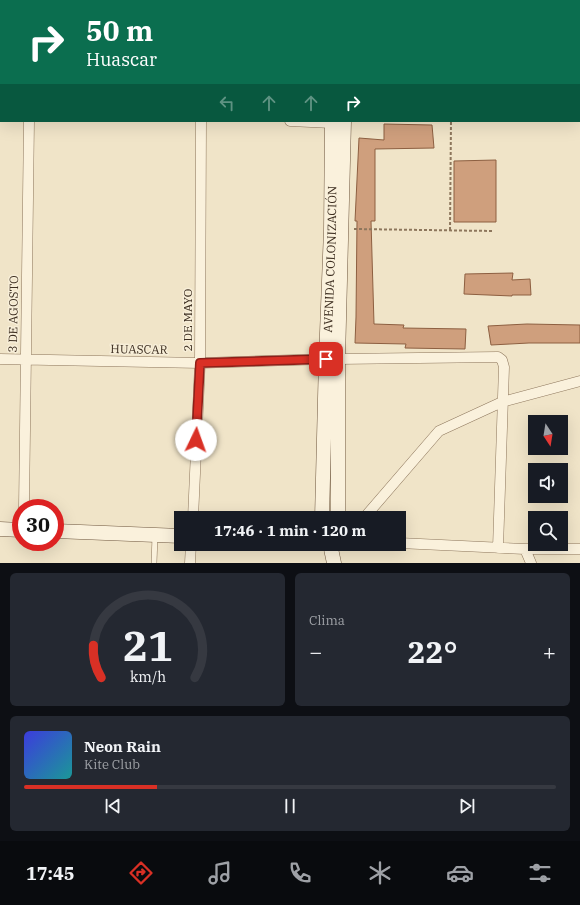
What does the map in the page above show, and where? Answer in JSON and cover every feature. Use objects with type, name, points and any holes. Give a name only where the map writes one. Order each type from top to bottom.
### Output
[{"type":"street","name":"3 DE AGOSTO","points":[[24,499],[29,122]]},
{"type":"street","name":"2 DE MAYO","points":[[193,511],[200,363],[201,122]]},
{"type":"street","name":"AVENIDA COLONIZACIÓN","points":[[322,511],[342,230],[336,122]]},
{"type":"street","name":"AVENIDA COLONIZACIÓN","points":[[336,122],[331,230],[332,359],[338,511]]},
{"type":"street","name":"HUASCAR","points":[[0,359],[200,363],[332,359],[498,357],[502,360],[504,367],[502,402]]},
{"type":"street","points":[[370,511],[439,431],[502,402],[580,381]]},
{"type":"street","points":[[498,548],[502,402]]},
{"type":"street","points":[[0,529],[12,530]]},
{"type":"street","points":[[64,531],[174,536]]},
{"type":"street","points":[[406,543],[525,550],[580,549]]},
{"type":"street","points":[[525,550],[531,563]]},
{"type":"street","points":[[190,563],[191,551]]},
{"type":"street","points":[[331,551],[334,563]]},
{"type":"lane","points":[[154,563],[156,535]]},
{"type":"path","points":[[450,230],[451,122]]},
{"type":"path","points":[[342,230],[493,231]]},
{"type":"building","points":[[384,124],[432,125],[434,148],[375,149],[375,221],[371,221],[374,324],[404,325],[403,328],[466,329],[465,349],[405,348],[406,344],[355,343],[357,221],[355,221],[359,138],[384,140]]},
{"type":"building","points":[[496,160],[496,222],[454,222],[454,161]]},
{"type":"building","points":[[513,273],[512,280],[530,279],[531,295],[512,296],[464,294],[465,274]]},
{"type":"building","points":[[527,324],[580,325],[580,343],[491,345],[488,326]]},
{"type":"route","points":[[196,440],[200,363],[326,359]]}]
